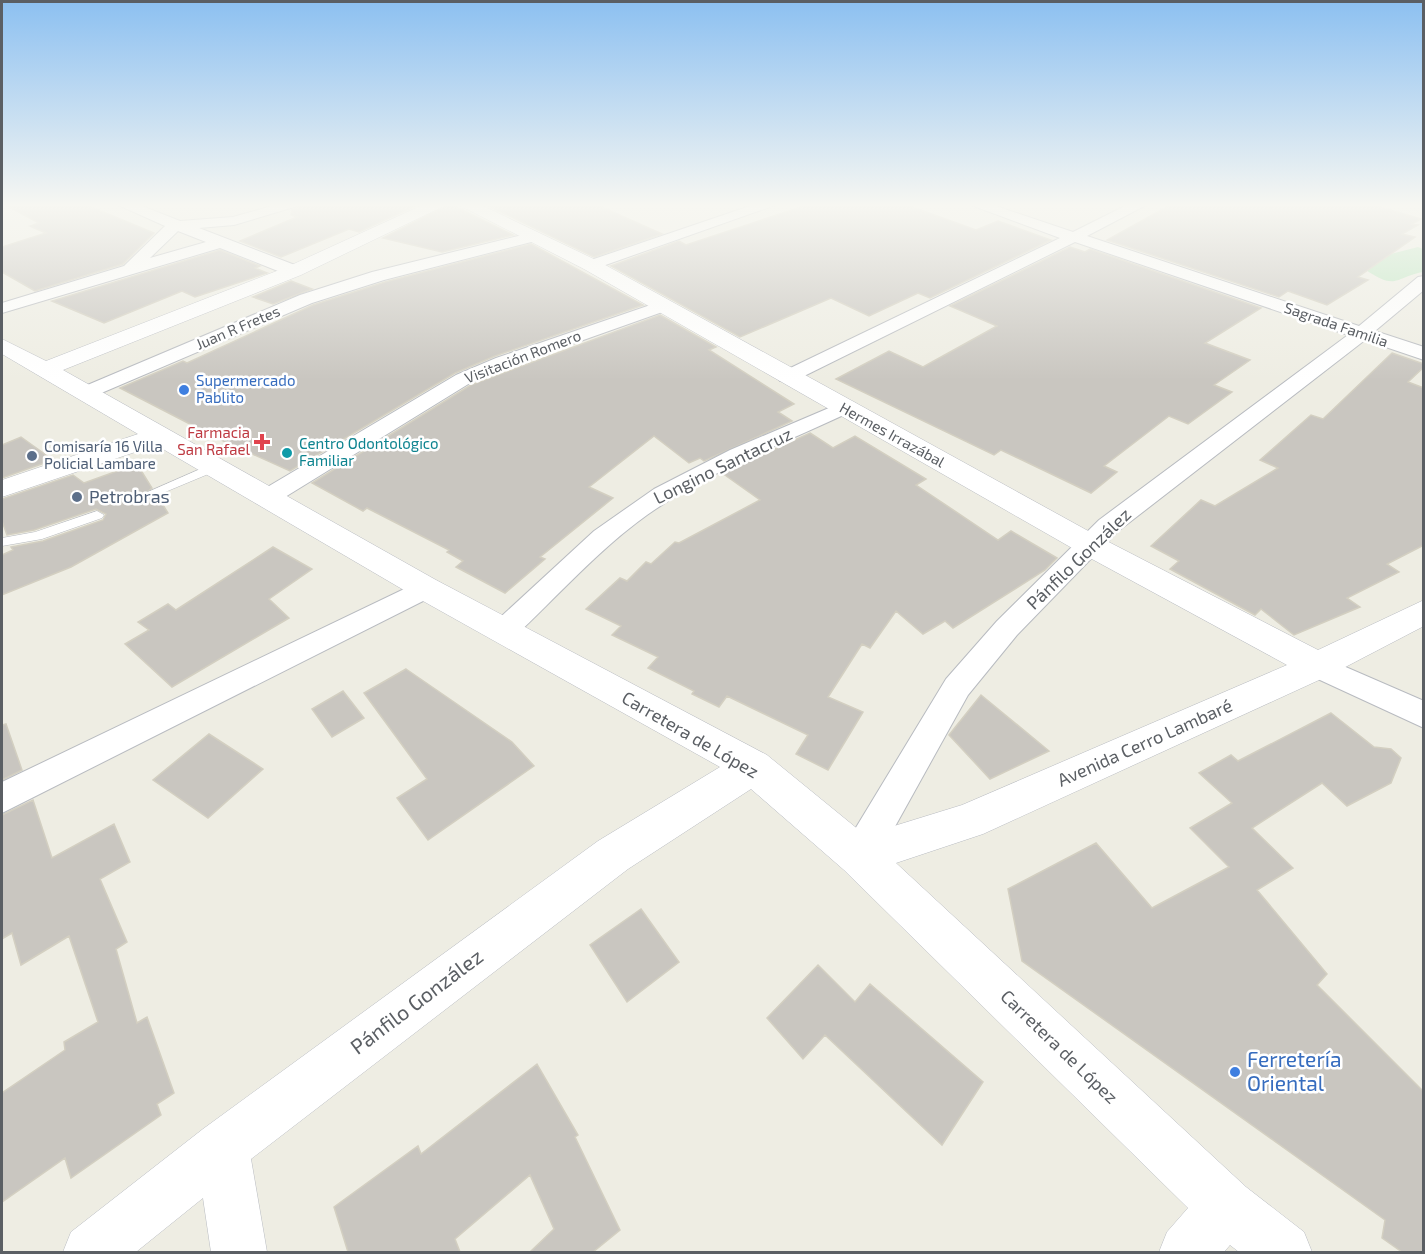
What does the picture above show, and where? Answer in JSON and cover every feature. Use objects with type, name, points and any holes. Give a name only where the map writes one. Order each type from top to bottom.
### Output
[{"type":"street","points":[[129,271],[137,263]]},
{"type":"street","points":[[2,308],[156,263]]},
{"type":"street","points":[[273,263],[294,271]]},
{"type":"street","points":[[46,369],[312,263]]},
{"type":"street","name":"Juan R Fretes","points":[[85,393],[306,299],[378,276],[432,263]]},
{"type":"street","name":"Hermes Irrazábal","points":[[586,263],[1090,545],[1318,666]]},
{"type":"street","points":[[591,265],[598,263]]},
{"type":"street","points":[[788,377],[1023,263]]},
{"type":"street","name":"Sagrada Familia","points":[[1151,263],[1424,354]]},
{"type":"street","name":"Pánfilo González","points":[[859,856],[957,687],[1007,628],[1108,526],[1362,334],[1424,281]]},
{"type":"street","name":"Visitación Romero","points":[[268,497],[426,399],[472,375],[662,306]]},
{"type":"street","name":"Carretera de López","points":[[2,345],[156,436],[268,497],[425,588],[753,767],[859,856],[1226,1207],[1284,1252]]},
{"type":"street","name":"Longino Santacruz","points":[[502,631],[614,528],[644,506],[691,479],[843,408]]},
{"type":"street","points":[[2,489],[156,436]]},
{"type":"street","points":[[2,798],[425,588]]},
{"type":"street","name":"Avenida Cerro Lambaré","points":[[859,856],[969,821],[1318,666],[1424,611]]},
{"type":"street","points":[[1318,666],[1424,715]]},
{"type":"street","name":"Pánfilo González","points":[[91,1252],[222,1148],[613,855],[753,767]]},
{"type":"street","points":[[222,1148],[239,1252]]},
{"type":"street","points":[[1187,1252],[1226,1207]]},
{"type":"lane","points":[[154,492],[214,467]]},
{"type":"lane","points":[[2,542],[37,536],[97,514]]},
{"type":"green space","points":[[1375,263],[1423,263],[1423,272],[1396,281],[1384,280],[1366,270]]},
{"type":"building","points":[[2,263],[124,263],[35,291],[2,272]]},
{"type":"building","points":[[179,263],[251,263],[260,266],[255,268],[267,273],[195,297],[182,291],[104,323],[52,301]]},
{"type":"building","points":[[460,263],[565,263],[643,305],[495,356],[455,373],[290,471],[219,439],[120,388],[183,361],[187,363],[313,305],[385,282]]},
{"type":"building","points":[[620,263],[1004,263],[930,298],[918,293],[869,316],[831,298],[740,337],[611,266]]},
{"type":"building","points":[[1038,263],[1129,263],[1261,308],[1205,343],[1250,360],[1214,385],[1232,392],[1188,424],[1169,416],[1104,466],[1117,472],[1091,493],[1001,450],[994,455],[836,379],[889,351],[923,367],[997,326],[950,306]]},
{"type":"building","points":[[1175,263],[1379,263],[1358,277],[1368,280],[1327,305],[1288,291],[1279,297]]},
{"type":"building","points":[[291,281],[312,289],[273,304],[253,297]]},
{"type":"building","points":[[660,315],[716,347],[709,350],[794,404],[778,412],[792,421],[704,461],[700,458],[689,463],[654,436],[589,487],[613,498],[540,557],[545,559],[505,593],[456,567],[463,561],[447,552],[449,550],[367,508],[363,511],[312,483],[471,385]]},
{"type":"building","points":[[1392,353],[1424,364],[1424,367],[1408,382],[1424,388],[1424,545],[1387,564],[1399,572],[1347,598],[1360,607],[1294,635],[1261,609],[1255,615],[1170,569],[1179,561],[1151,546],[1201,500],[1215,506],[1278,468],[1260,460],[1311,415],[1323,419]]},
{"type":"building","points":[[810,433],[833,448],[855,436],[926,479],[916,485],[998,540],[1011,531],[1057,558],[1045,570],[953,628],[945,621],[923,634],[896,611],[870,648],[862,644],[828,697],[863,712],[828,770],[796,754],[808,735],[727,696],[719,707],[692,694],[694,691],[648,668],[658,657],[612,635],[621,626],[586,609],[620,578],[627,581],[646,562],[651,564],[675,542],[679,543],[760,500],[722,473]]},
{"type":"building","points":[[21,437],[53,460],[2,478],[2,445]]},
{"type":"building","points":[[137,464],[152,488],[146,493],[150,497],[158,497],[168,513],[71,567],[2,595],[2,555],[13,550],[11,547],[43,541],[103,520],[106,514],[96,509],[34,530],[7,535],[2,521],[2,499],[73,475],[84,483]]},
{"type":"building","points":[[273,547],[312,569],[269,599],[289,618],[172,687],[125,644],[149,630],[138,622],[168,604],[176,610]]},
{"type":"building","points":[[406,669],[512,742],[534,766],[428,840],[397,798],[427,779],[364,693]]},
{"type":"building","points":[[343,691],[364,718],[332,737],[312,709]]},
{"type":"building","points":[[981,695],[1049,751],[990,779],[949,735]]},
{"type":"building","points":[[1331,713],[1374,747],[1391,749],[1401,758],[1391,783],[1347,806],[1322,783],[1252,828],[1293,868],[1257,890],[1327,974],[1317,985],[1424,1092],[1424,1252],[1402,1252],[1382,1238],[1385,1220],[1022,961],[1008,889],[1096,843],[1152,908],[1229,867],[1190,828],[1232,803],[1199,773],[1231,755],[1238,761]]},
{"type":"building","points":[[6,724],[22,770],[2,780],[2,725]]},
{"type":"building","points":[[209,734],[263,769],[208,818],[153,780]]},
{"type":"building","points":[[33,800],[52,858],[114,824],[130,862],[100,879],[127,942],[116,949],[137,1023],[147,1017],[174,1093],[157,1104],[161,1115],[71,1178],[65,1158],[2,1202],[2,1093],[65,1050],[64,1042],[98,1022],[69,936],[21,965],[12,933],[2,939],[2,815]]},
{"type":"building","points":[[641,909],[679,962],[627,1002],[590,945]]},
{"type":"building","points":[[818,965],[855,1002],[870,984],[983,1082],[942,1145],[825,1035],[803,1059],[767,1018]]},
{"type":"building","points":[[537,1064],[578,1135],[575,1137],[620,1230],[593,1252],[530,1252],[554,1229],[530,1175],[455,1239],[460,1252],[348,1252],[334,1207],[418,1146],[421,1154]]},
{"type":"place","name":"Supermercado Pablito","points":[[184,390]]},
{"type":"place","name":"Farmacia San Rafael","points":[[262,442]]},
{"type":"place","name":"Centro Odontológico Familiar","points":[[287,453]]},
{"type":"place","name":"Comisaría 16 Villa Policial Lambare","points":[[32,456]]},
{"type":"place","name":"Petrobras","points":[[77,497]]},
{"type":"place","name":"Ferretería Oriental","points":[[1235,1072]]}]
